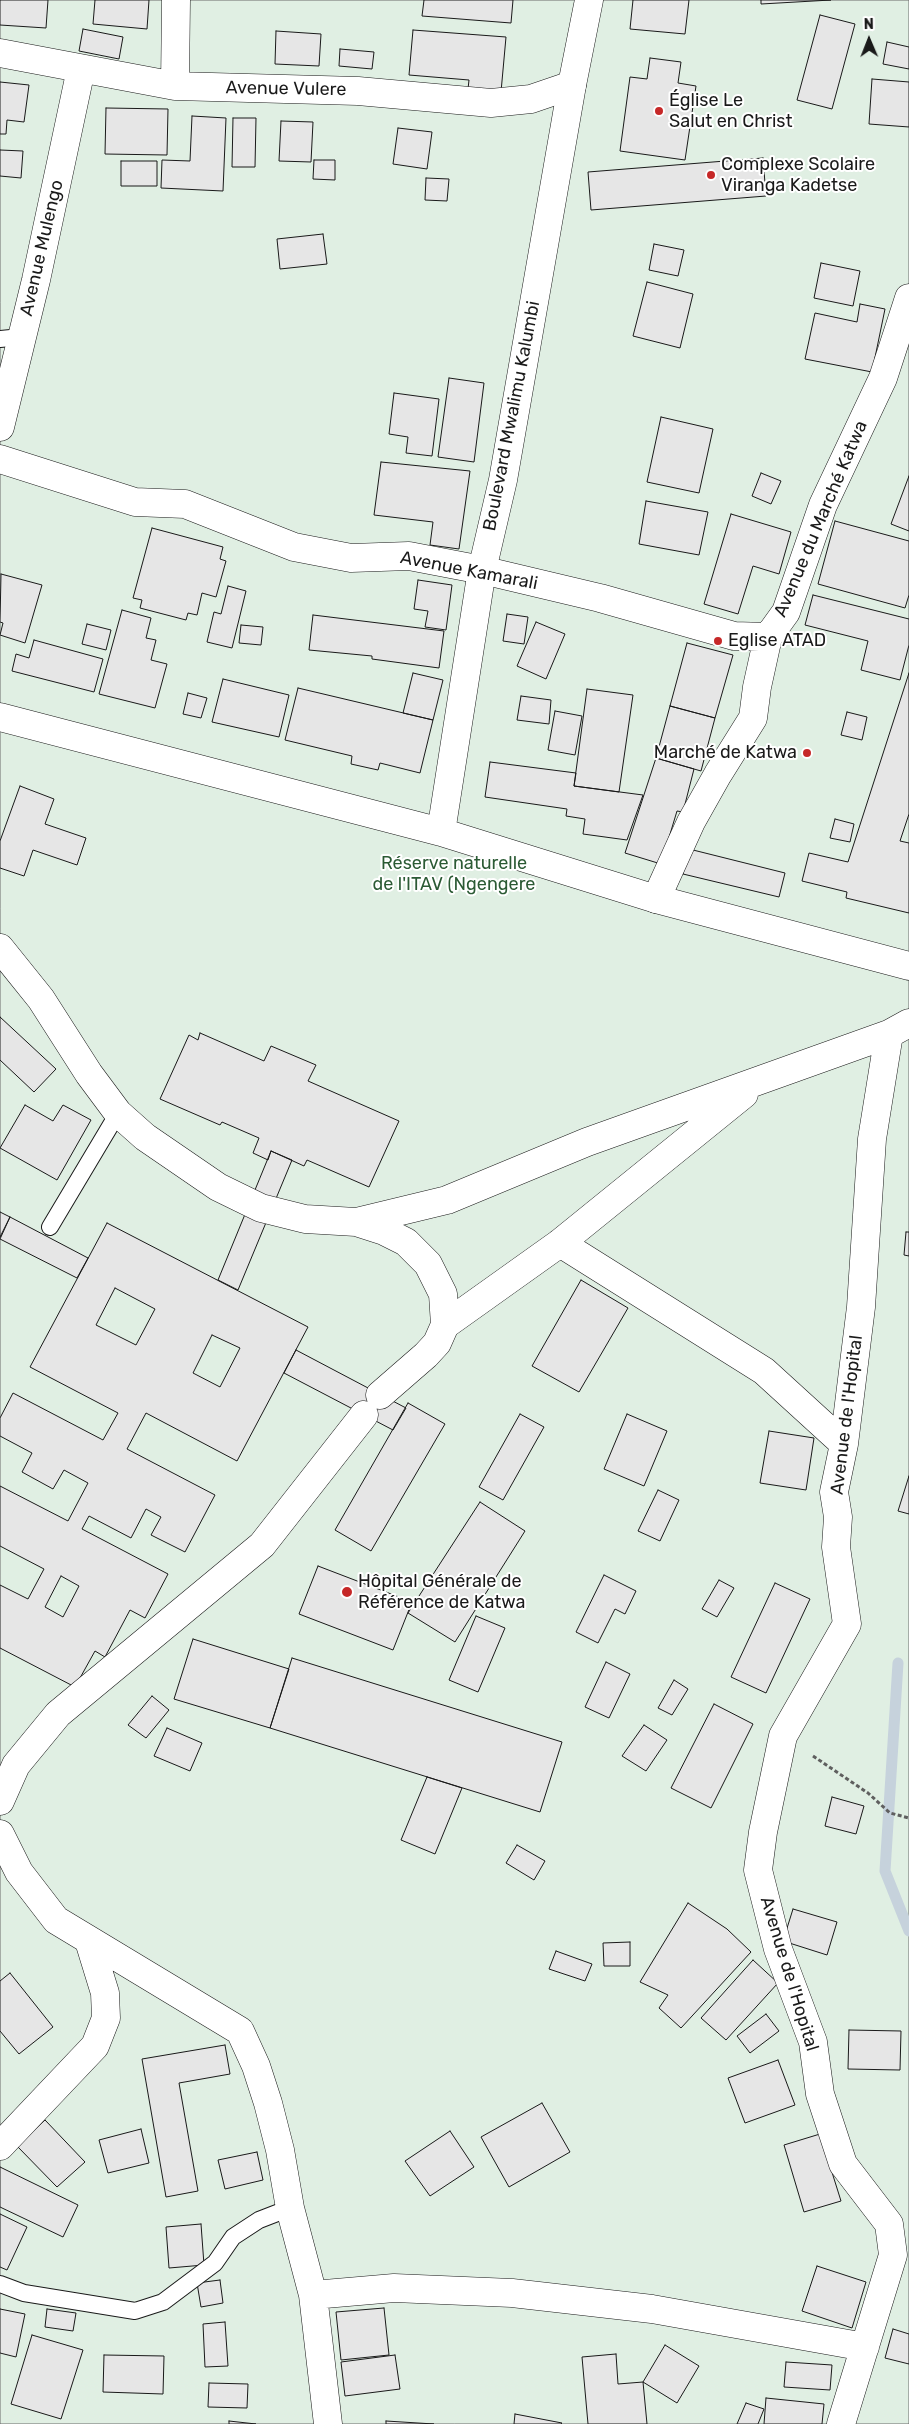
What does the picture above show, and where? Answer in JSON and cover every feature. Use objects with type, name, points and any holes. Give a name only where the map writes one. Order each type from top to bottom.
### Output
[{"type":"street","points":[[175,86],[176,0]]},
{"type":"street","name":"Boulevard Mwalimu Kalumbi","points":[[441,832],[482,570],[503,480],[572,85],[590,0]]},
{"type":"street","name":"Avenue Vulere","points":[[0,54],[175,86],[358,91],[491,103],[531,99],[572,85]]},
{"type":"street","name":"Avenue Mulengo","points":[[0,427],[11,338],[81,69]]},
{"type":"street","name":"Avenue du Marché Katwa","points":[[656,899],[691,822],[753,718],[757,687],[768,637],[786,612],[823,505],[883,378],[909,298]]},
{"type":"street","name":"Avenue Kamarali","points":[[0,459],[135,502],[185,504],[294,547],[351,558],[409,556],[482,570],[600,598],[734,636],[768,637]]},
{"type":"street","points":[[0,717],[441,832],[656,899],[909,966]]},
{"type":"street","points":[[0,948],[42,999],[89,1074],[118,1112],[145,1137],[210,1182],[261,1208],[305,1219],[356,1222],[384,1231],[406,1242],[428,1264],[443,1294],[444,1325],[437,1343],[426,1356],[372,1405],[262,1545],[58,1714],[16,1764],[0,1801]]},
{"type":"street","points":[[356,1222],[446,1200],[587,1142],[899,1028]]},
{"type":"street","name":"Avenue de l'Hopital","points":[[841,2424],[893,2256],[899,2224],[843,2164],[820,2094],[813,2042],[778,1949],[758,1870],[763,1832],[783,1736],[847,1624],[836,1548],[838,1517],[834,1492],[844,1444],[861,1306],[872,1139],[899,1028]]},
{"type":"street","points":[[444,1325],[560,1243],[760,1080]]},
{"type":"street","points":[[560,1243],[764,1371],[844,1444]]},
{"type":"street","points":[[0,1834],[19,1872],[56,1920],[240,2031],[256,2066],[268,2103],[280,2150],[290,2208],[313,2295],[328,2424]]},
{"type":"street","points":[[0,2146],[95,2046],[106,2018],[105,1993],[89,1941]]},
{"type":"street","points":[[313,2295],[394,2288],[512,2293],[652,2309],[864,2346]]},
{"type":"lane","points":[[50,1227],[118,1112]]},
{"type":"lane","points":[[0,2284],[24,2293],[135,2311],[163,2302],[214,2262],[233,2237],[259,2220],[290,2208]]},
{"type":"path","points":[[783,1736],[868,1794],[890,1814],[909,1818]]},
{"type":"green space","name":"Réserve naturelle de l'ITAV (Ngengere","points":[[0,0],[909,0],[909,2424],[0,2424]]},
{"type":"building","points":[[0,0],[48,0],[46,28],[0,25]]},
{"type":"building","points":[[95,0],[149,0],[147,29],[93,24]]},
{"type":"building","points":[[424,0],[513,0],[511,23],[422,16]]},
{"type":"building","points":[[633,0],[689,0],[685,34],[630,29]]},
{"type":"building","points":[[761,0],[831,0],[761,4]]},
{"type":"building","points":[[820,15],[855,24],[832,109],[797,100]]},
{"type":"building","points":[[83,29],[123,37],[119,59],[79,51]]},
{"type":"building","points":[[413,30],[506,37],[501,92],[468,89],[469,80],[409,75]]},
{"type":"building","points":[[276,31],[321,34],[319,66],[275,64]]},
{"type":"building","points":[[887,42],[909,47],[909,69],[883,64]]},
{"type":"building","points":[[340,49],[374,52],[372,69],[339,66]]},
{"type":"building","points":[[650,58],[681,62],[678,83],[696,86],[685,160],[620,151],[630,77],[647,79]]},
{"type":"building","points":[[872,79],[909,82],[909,127],[869,124]]},
{"type":"building","points":[[0,82],[29,85],[24,122],[7,120],[6,134],[0,134]]},
{"type":"building","points":[[106,108],[168,109],[167,155],[105,154]]},
{"type":"building","points":[[192,116],[226,118],[223,191],[161,188],[162,160],[190,161]]},
{"type":"building","points":[[233,118],[256,118],[255,167],[232,167]]},
{"type":"building","points":[[281,121],[313,122],[311,162],[279,161]]},
{"type":"building","points":[[398,128],[432,132],[427,169],[393,164]]},
{"type":"building","points":[[0,150],[23,151],[21,178],[0,176]]},
{"type":"building","points":[[763,158],[766,196],[591,210],[588,172]]},
{"type":"building","points":[[314,160],[335,160],[335,180],[313,179]]},
{"type":"building","points":[[121,161],[157,161],[157,186],[121,186]]},
{"type":"building","points":[[426,178],[449,179],[447,201],[425,200]]},
{"type":"building","points":[[323,234],[327,264],[280,269],[277,239]]},
{"type":"building","points":[[654,244],[684,250],[678,276],[649,270]]},
{"type":"building","points":[[821,263],[860,271],[853,306],[814,298]]},
{"type":"building","points":[[647,282],[693,294],[680,348],[633,336]]},
{"type":"building","points":[[860,304],[885,309],[872,372],[805,359],[815,313],[857,322]]},
{"type":"building","points":[[449,378],[484,383],[474,462],[438,457]]},
{"type":"building","points":[[394,393],[439,399],[432,456],[406,453],[408,437],[389,434]]},
{"type":"building","points":[[661,417],[713,429],[699,493],[647,482]]},
{"type":"building","points":[[381,462],[470,471],[459,549],[430,545],[433,522],[374,515]]},
{"type":"building","points":[[761,473],[781,481],[771,504],[752,496]]},
{"type":"building","points":[[909,476],[909,531],[891,524]]},
{"type":"building","points":[[646,501],[708,512],[699,555],[639,544]]},
{"type":"building","points":[[731,514],[791,532],[779,574],[753,566],[738,614],[704,604]]},
{"type":"building","points":[[835,521],[909,541],[909,595],[905,608],[818,584]]},
{"type":"building","points":[[152,528],[223,547],[220,559],[226,561],[216,597],[202,593],[197,615],[188,613],[186,620],[140,608],[142,600],[133,598]]},
{"type":"building","points":[[1,574],[42,585],[25,643],[0,635],[3,623],[0,622]]},
{"type":"building","points":[[418,580],[452,585],[446,630],[425,627],[428,611],[414,609]]},
{"type":"building","points":[[228,586],[246,591],[232,648],[207,642],[214,612],[221,614]]},
{"type":"building","points":[[813,595],[909,619],[909,645],[900,680],[861,670],[868,641],[805,625]]},
{"type":"building","points":[[122,610],[151,618],[146,638],[156,640],[151,660],[167,664],[155,708],[99,694]]},
{"type":"building","points":[[507,614],[528,617],[524,644],[503,641]]},
{"type":"building","points":[[313,615],[444,631],[439,668],[372,659],[372,656],[309,650]]},
{"type":"building","points":[[536,622],[565,634],[546,679],[517,666]]},
{"type":"building","points":[[87,624],[111,630],[106,650],[82,644]]},
{"type":"building","points":[[241,625],[263,627],[261,645],[239,643]]},
{"type":"building","points":[[34,640],[103,659],[94,692],[12,671],[16,654],[29,658]]},
{"type":"building","points":[[687,643],[733,655],[715,718],[670,706]]},
{"type":"building","points":[[413,673],[443,680],[433,720],[403,713]]},
{"type":"building","points":[[909,673],[909,814],[900,841],[909,843],[909,913],[846,898],[847,892],[802,881],[809,853],[848,862]]},
{"type":"building","points":[[223,679],[289,695],[279,737],[212,722]]},
{"type":"building","points":[[298,688],[433,720],[420,773],[380,763],[378,770],[351,764],[352,756],[285,740]]},
{"type":"building","points":[[587,689],[633,695],[619,792],[574,786]]},
{"type":"building","points":[[188,693],[207,698],[201,718],[183,714]]},
{"type":"building","points":[[521,696],[551,700],[549,724],[517,720]]},
{"type":"building","points":[[670,706],[715,718],[701,771],[656,758]]},
{"type":"building","points":[[555,711],[582,716],[575,755],[548,750]]},
{"type":"building","points":[[847,712],[867,717],[862,740],[841,735]]},
{"type":"building","points":[[656,758],[694,769],[683,812],[677,811],[661,864],[625,853]]},
{"type":"building","points":[[490,762],[576,773],[574,786],[643,795],[627,840],[583,834],[585,819],[566,816],[567,809],[485,797]]},
{"type":"building","points":[[20,786],[54,799],[45,824],[86,838],[77,865],[33,850],[24,876],[0,868],[0,841]]},
{"type":"building","points":[[835,819],[854,824],[850,842],[830,838]]},
{"type":"building","points":[[689,849],[785,873],[779,897],[683,874]]},
{"type":"building","points":[[0,1017],[56,1069],[34,1092],[0,1060]]},
{"type":"building","points":[[200,1033],[264,1061],[271,1046],[316,1065],[308,1081],[399,1121],[369,1187],[307,1160],[304,1166],[271,1151],[268,1160],[253,1153],[259,1138],[222,1122],[220,1125],[160,1099],[189,1035],[198,1040]]},
{"type":"building","points":[[25,1105],[53,1121],[63,1105],[91,1120],[57,1180],[0,1148]]},
{"type":"building","points":[[271,1151],[292,1160],[238,1290],[218,1280]]},
{"type":"building","points":[[0,1212],[10,1217],[0,1237]]},
{"type":"building","points":[[10,1217],[88,1258],[77,1278],[0,1239]]},
{"type":"building","points":[[107,1223],[308,1327],[237,1461],[146,1413],[127,1449],[215,1495],[185,1552],[151,1535],[161,1517],[146,1509],[131,1538],[89,1516],[82,1529],[168,1574],[145,1618],[130,1610],[105,1657],[95,1651],[75,1687],[0,1648],[0,1585],[28,1599],[44,1569],[0,1546],[0,1486],[68,1521],[88,1483],[64,1470],[53,1489],[22,1472],[32,1453],[0,1436],[0,1418],[13,1393],[103,1440],[118,1413],[30,1367]],"holes":[[[115,1288],[155,1309],[136,1345],[96,1325]],[[212,1335],[240,1348],[220,1387],[193,1373]],[[61,1576],[79,1586],[63,1617],[45,1607]]]},
{"type":"building","points":[[906,1232],[909,1232],[909,1256],[904,1255]]},
{"type":"building","points":[[581,1280],[628,1308],[579,1392],[532,1366]]},
{"type":"building","points":[[296,1350],[406,1408],[393,1430],[284,1373]]},
{"type":"building","points":[[408,1403],[445,1424],[371,1551],[335,1530]]},
{"type":"building","points":[[520,1414],[544,1427],[503,1500],[479,1487]]},
{"type":"building","points":[[627,1414],[667,1431],[644,1486],[604,1469]]},
{"type":"building","points":[[769,1431],[814,1438],[806,1490],[760,1483]]},
{"type":"building","points":[[909,1476],[909,1514],[898,1511]]},
{"type":"building","points":[[658,1490],[679,1500],[660,1541],[638,1531]]},
{"type":"building","points":[[480,1502],[525,1531],[455,1642],[408,1613]]},
{"type":"building","points":[[318,1566],[412,1602],[393,1650],[299,1614]]},
{"type":"building","points":[[604,1575],[636,1591],[625,1614],[615,1609],[598,1643],[576,1632]]},
{"type":"building","points":[[719,1580],[734,1588],[717,1617],[702,1609]]},
{"type":"building","points":[[775,1583],[810,1599],[766,1693],[731,1677]]},
{"type":"building","points":[[476,1616],[505,1628],[478,1692],[449,1680]]},
{"type":"building","points":[[193,1639],[289,1669],[270,1728],[174,1699]]},
{"type":"building","points":[[292,1658],[562,1742],[540,1812],[270,1728]]},
{"type":"building","points":[[606,1662],[630,1674],[609,1718],[585,1707]]},
{"type":"building","points":[[674,1680],[688,1689],[672,1715],[658,1708]]},
{"type":"building","points":[[152,1696],[169,1710],[146,1738],[128,1725]]},
{"type":"building","points":[[714,1704],[753,1724],[711,1808],[671,1788]]},
{"type":"building","points":[[644,1725],[667,1740],[646,1771],[622,1756]]},
{"type":"building","points":[[167,1728],[202,1743],[190,1771],[154,1756]]},
{"type":"building","points":[[427,1777],[462,1788],[435,1854],[401,1840]]},
{"type":"building","points":[[832,1797],[864,1806],[856,1834],[825,1826]]},
{"type":"building","points":[[517,1845],[545,1861],[534,1880],[506,1863]]},
{"type":"building","points":[[688,1903],[727,1929],[751,1952],[681,2028],[659,2008],[668,1995],[640,1982]]},
{"type":"building","points":[[793,1909],[837,1922],[827,1955],[783,1941]]},
{"type":"building","points":[[630,1942],[630,1966],[604,1966],[603,1943]]},
{"type":"building","points":[[556,1951],[592,1964],[585,1981],[549,1969]]},
{"type":"building","points":[[753,1960],[778,1983],[726,2040],[701,2018]]},
{"type":"building","points":[[10,1973],[53,2027],[19,2054],[0,2031],[0,1981]]},
{"type":"building","points":[[766,2014],[779,2031],[750,2053],[737,2036]]},
{"type":"building","points":[[849,2030],[901,2031],[900,2070],[848,2069]]},
{"type":"building","points":[[225,2045],[230,2074],[179,2083],[198,2191],[166,2197],[142,2059]]},
{"type":"building","points":[[778,2060],[795,2105],[745,2123],[728,2078]]},
{"type":"building","points":[[542,2103],[570,2152],[509,2187],[481,2137]]},
{"type":"building","points":[[45,2120],[85,2162],[57,2187],[17,2146]]},
{"type":"building","points":[[141,2129],[149,2163],[108,2173],[99,2140]]},
{"type":"building","points":[[450,2131],[474,2167],[430,2196],[405,2161]]},
{"type":"building","points":[[820,2134],[841,2201],[804,2212],[784,2145]]},
{"type":"building","points":[[257,2152],[263,2180],[225,2189],[218,2160]]},
{"type":"building","points":[[0,2167],[78,2205],[63,2237],[0,2207]]},
{"type":"building","points":[[0,2214],[27,2227],[7,2270],[0,2267]]},
{"type":"building","points":[[201,2224],[204,2265],[169,2268],[166,2227]]},
{"type":"building","points":[[817,2266],[866,2282],[852,2328],[802,2311]]},
{"type":"building","points":[[220,2280],[223,2303],[201,2307],[197,2283]]},
{"type":"building","points":[[384,2308],[389,2355],[341,2360],[336,2312]]},
{"type":"building","points":[[0,2309],[25,2314],[16,2357],[0,2353]]},
{"type":"building","points":[[47,2309],[76,2313],[73,2331],[45,2327]]},
{"type":"building","points":[[225,2322],[228,2366],[205,2367],[203,2324]]},
{"type":"building","points":[[893,2329],[909,2334],[909,2364],[885,2358]]},
{"type":"building","points":[[32,2335],[83,2350],[61,2419],[11,2404]]},
{"type":"building","points":[[665,2345],[699,2366],[677,2403],[643,2382]]},
{"type":"building","points":[[616,2354],[618,2384],[643,2382],[647,2424],[588,2424],[582,2357]]},
{"type":"building","points":[[104,2355],[164,2356],[163,2394],[103,2392]]},
{"type":"building","points":[[395,2355],[400,2389],[345,2396],[341,2362]]},
{"type":"building","points":[[786,2362],[832,2365],[830,2390],[784,2387]]},
{"type":"building","points":[[209,2383],[248,2384],[247,2408],[208,2407]]},
{"type":"building","points":[[766,2398],[824,2404],[822,2424],[764,2424]]},
{"type":"building","points":[[746,2403],[764,2409],[758,2424],[737,2424]]},
{"type":"building","points":[[515,2414],[562,2423],[514,2424]]},
{"type":"building","points":[[229,2421],[256,2424],[229,2424]]},
{"type":"building","points":[[386,2421],[434,2424],[386,2424]]},
{"type":"waterway","points":[[898,1663],[885,1871],[909,1931]]},
{"type":"place","name":"Église Le Salut en Christ","points":[[659,111]]},
{"type":"place","name":"Complexe Scolaire Viranga Kadetse","points":[[711,175]]},
{"type":"place","name":"Eglise ATAD","points":[[718,641]]},
{"type":"place","name":"Marché de Katwa","points":[[807,753]]},
{"type":"place","name":"Hôpital Générale de Référence de Katwa","points":[[347,1592]]}]
